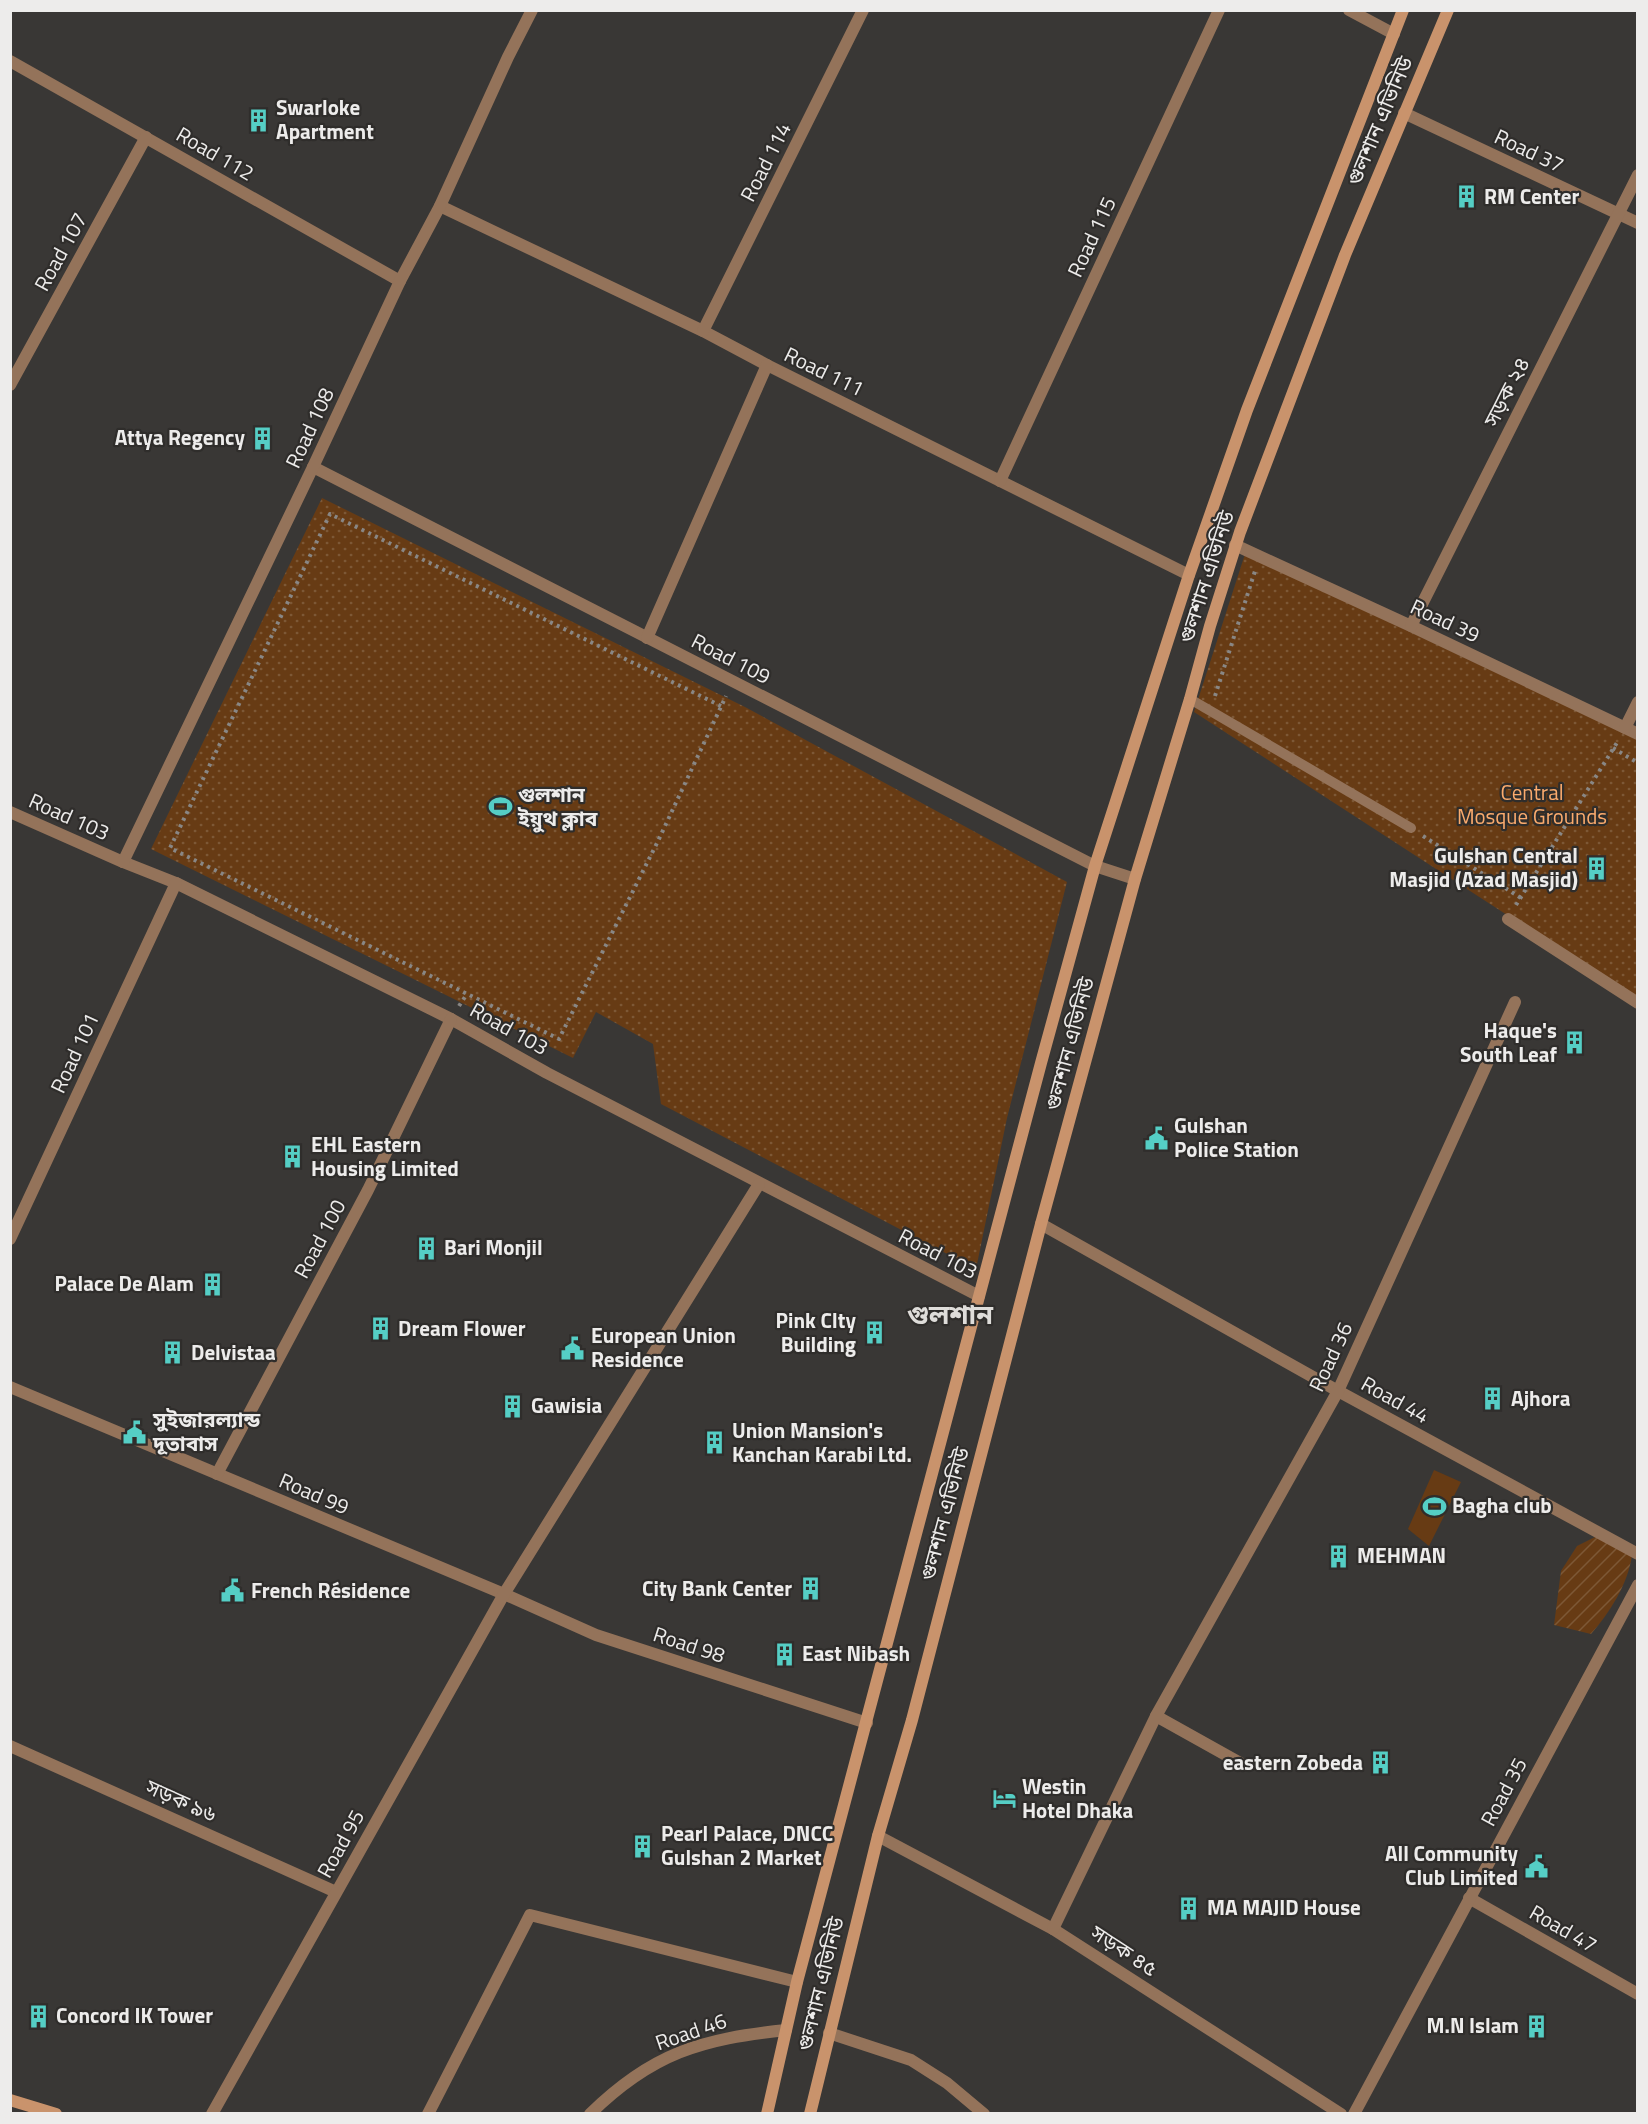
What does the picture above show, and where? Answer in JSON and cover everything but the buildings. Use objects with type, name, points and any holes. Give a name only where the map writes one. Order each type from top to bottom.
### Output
[{"type":"main road","name":"গুলশান এভিনিউ","points":[[767,2114],[798,1982],[1095,866],[1189,575],[1247,410],[1403,10]]},
{"type":"main road","name":"গুলশান এভিনিউ","points":[[810,2114],[878,1836],[912,1720],[1041,1224],[1135,879],[1210,626],[1235,546],[1345,255],[1448,10]]},
{"type":"main road","points":[[10,2100],[56,2114]]},
{"type":"street","name":"Road 108","points":[[123,862],[313,467],[399,281],[440,206],[532,10]]},
{"type":"street","name":"Road 114","points":[[703,331],[863,10]]},
{"type":"street","name":"Road 115","points":[[1000,481],[1219,10]]},
{"type":"street","points":[[1349,10],[1394,34]]},
{"type":"street","name":"Road 112","points":[[10,61],[399,281]]},
{"type":"street","name":"Road 37","points":[[1404,113],[1638,223]]},
{"type":"street","name":"Road 107","points":[[10,385],[146,137]]},
{"type":"street","name":"সড়ক ২৪","points":[[1411,626],[1638,176]]},
{"type":"street","name":"Road 111","points":[[440,206],[703,331],[1189,575]]},
{"type":"street","points":[[647,638],[767,365]]},
{"type":"street","name":"Road 109","points":[[313,467],[1095,866],[1135,879]]},
{"type":"street","name":"Road 39","points":[[1235,546],[1411,626],[1622,733],[1638,734]]},
{"type":"street","points":[[1622,733],[1638,702]]},
{"type":"street","name":"Road 103","points":[[10,812],[176,883],[451,1019],[547,1073],[979,1296]]},
{"type":"street","name":"Road 101","points":[[10,1239],[176,883]]},
{"type":"street","points":[[1508,920],[1638,1003]]},
{"type":"street","name":"Road 36","points":[[1053,1929],[1156,1716],[1338,1391],[1515,1002]]},
{"type":"street","name":"Road 100","points":[[217,1474],[368,1191],[451,1019]]},
{"type":"street","name":"Road 95","points":[[212,2114],[504,1594],[759,1184]]},
{"type":"street","name":"Road 44","points":[[1041,1224],[1338,1391],[1638,1554]]},
{"type":"street","name":"Road 99","points":[[10,1387],[504,1594]]},
{"type":"street","name":"Road 35","points":[[1354,2114],[1636,1592]]},
{"type":"street","name":"Road 98","points":[[504,1594],[596,1635],[867,1723]]},
{"type":"street","points":[[1156,1716],[1242,1764]]},
{"type":"street","name":"সড়ক ৯৬","points":[[10,1746],[336,1892]]},
{"type":"street","name":"সড়ক ৪৫","points":[[878,1836],[1053,1929],[1341,2114]]},
{"type":"street","name":"Road 47","points":[[1469,1898],[1638,1994]]},
{"type":"street","points":[[428,2114],[530,1915],[798,1982]]},
{"type":"street","name":"Road 46","points":[[590,2114],[610,2094],[642,2071],[673,2054],[711,2041],[786,2030]]},
{"type":"street","points":[[829,2033],[911,2060],[947,2082],[984,2114]]},
{"type":"lane","points":[[1190,699],[1411,828]]},
{"type":"path","points":[[721,706],[330,514],[170,848],[559,1040],[658,842],[733,682]]},
{"type":"path","points":[[1210,711],[1257,564]]},
{"type":"path","points":[[1508,920],[1622,733]]},
{"type":"path","points":[[1613,748],[1638,763]]},
{"type":"path","points":[[1411,828],[1521,898]]},
{"type":"green space","points":[[322,498],[745,707],[1067,882],[1007,1118],[976,1269],[661,1104],[653,1044],[596,1012],[573,1058],[151,849]]},
{"type":"green space","name":"Central Mosque Grounds","points":[[1245,554],[1637,739],[1637,997],[1194,712]]},
{"type":"green space","name":"Bagha club","points":[[1434,1470],[1461,1482],[1429,1546],[1408,1529]]},
{"type":"green space","points":[[1597,1536],[1632,1555],[1622,1587],[1611,1607],[1591,1634],[1554,1625],[1561,1571],[1577,1546]]},
{"type":"place","name":"Swarloke Apartment","points":[[258,120]]},
{"type":"place","name":"RM Center","points":[[1466,197]]},
{"type":"place","name":"Attya Regency","points":[[263,438]]},
{"type":"place","name":"গুলশান ইয়ুথ ক্লাব","points":[[500,807]]},
{"type":"place","name":"Gulshan Central Masjid (Azad Masjid)","points":[[1596,868]]},
{"type":"place","name":"Haque's South Leaf","points":[[1575,1043]]},
{"type":"place","name":"Gulshan Police Station","points":[[1156,1138]]},
{"type":"place","name":"EHL Eastern Housing Limited","points":[[293,1157]]},
{"type":"place","name":"Bari Monjil","points":[[426,1248]]},
{"type":"place","name":"Palace De Alam","points":[[212,1284]]},
{"type":"place","name":"Dream Flower","points":[[380,1329]]},
{"type":"place","name":"Pink CIty Building","points":[[874,1333]]},
{"type":"place","name":"European Union Residence","points":[[573,1348]]},
{"type":"place","name":"Delvistaa","points":[[173,1353]]},
{"type":"place","name":"Ajhora","points":[[1493,1399]]},
{"type":"place","name":"Gawisia","points":[[513,1406]]},
{"type":"place","name":"সুইজারল্যান্ড দূতাবাস","points":[[135,1432]]},
{"type":"place","name":"Union Mansion's Kanchan Karabi Ltd.","points":[[714,1443]]},
{"type":"place","name":"Bagha club","points":[[1434,1506]]},
{"type":"place","name":"MEHMAN","points":[[1339,1556]]},
{"type":"place","name":"City Bank Center","points":[[810,1589]]},
{"type":"place","name":"French Résidence","points":[[233,1591]]},
{"type":"place","name":"East Nibash","points":[[784,1654]]},
{"type":"place","name":"eastern Zobeda","points":[[1381,1763]]},
{"type":"place","name":"Westin Hotel Dhaka","points":[[1004,1799]]},
{"type":"place","name":"Pearl Palace, DNCC Gulshan 2 Market","points":[[643,1846]]},
{"type":"place","name":"All Community Club Limited","points":[[1536,1866]]},
{"type":"place","name":"MA MAJID House","points":[[1189,1908]]},
{"type":"place","name":"Concord IK Tower","points":[[38,2016]]},
{"type":"place","name":"M.N Islam","points":[[1537,2026]]},
{"type":"district","name":"গুলশান","points":[[950,1315]]}]
